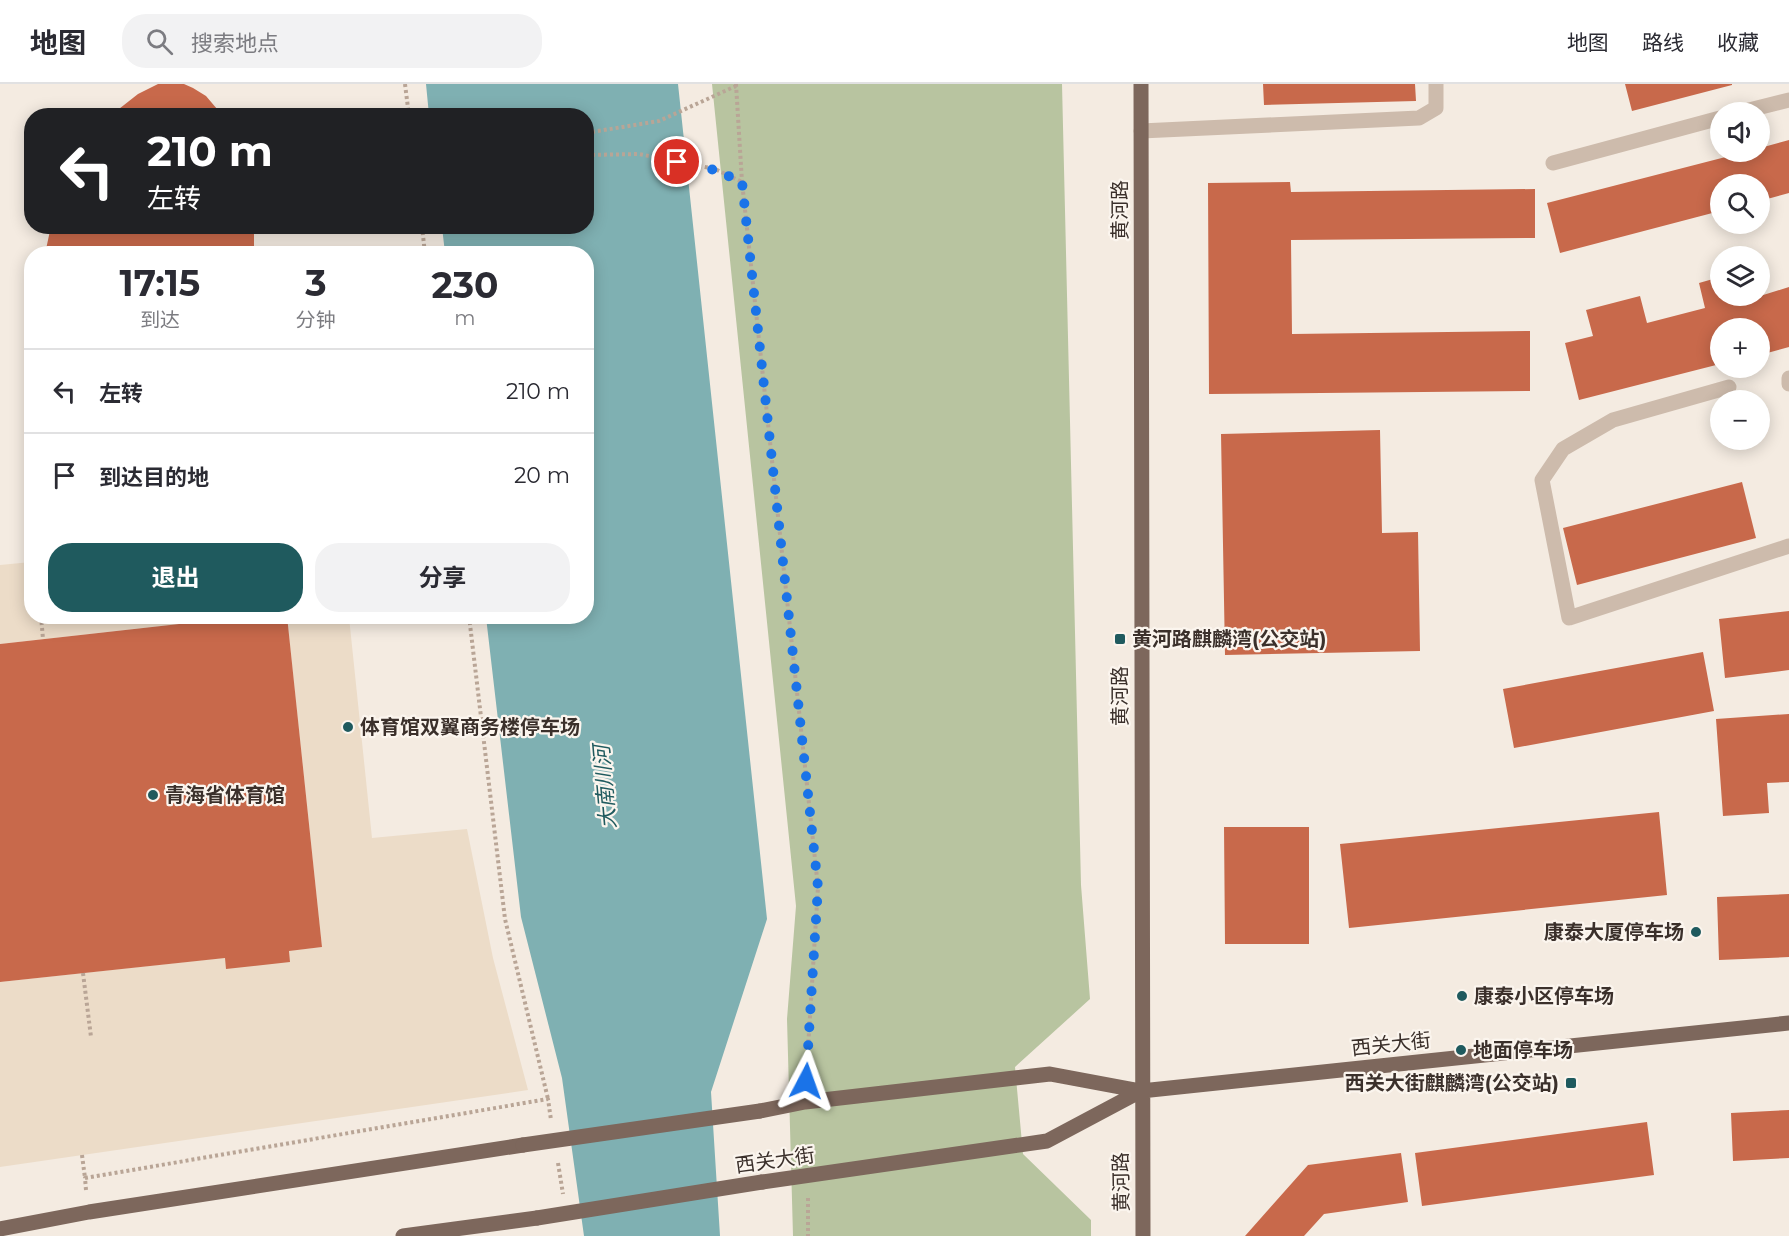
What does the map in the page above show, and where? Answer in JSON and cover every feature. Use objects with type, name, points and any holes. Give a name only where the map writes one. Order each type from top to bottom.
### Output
[{"type":"main road","name":"黄河路","points":[[1141,84],[1143,1236]]},
{"type":"main road","name":"西关大街","points":[[0,1229],[89,1212],[760,1111],[805,1102],[1050,1074],[1141,1091],[1789,1023]]},
{"type":"main road","name":"西关大街","points":[[403,1236],[1047,1141],[1141,1091]]},
{"type":"lane","points":[[1141,131],[1419,118],[1436,108],[1436,84]]},
{"type":"lane","points":[[1770,105],[1789,100]]},
{"type":"lane","points":[[1553,163],[1710,121]]},
{"type":"lane","points":[[1789,378],[1789,384]]},
{"type":"lane","points":[[1729,387],[1613,420],[1563,449],[1542,480],[1569,618],[1789,546]]},
{"type":"path","points":[[405,84],[408,108]]},
{"type":"path","points":[[594,132],[659,121],[736,85],[742,182],[818,887],[805,1102]]},
{"type":"path","points":[[594,155],[639,154],[715,170],[742,182]]},
{"type":"path","points":[[42,624],[43,639]]},
{"type":"path","points":[[469,624],[505,919],[548,1099]]},
{"type":"path","points":[[83,973],[91,1037]]},
{"type":"path","points":[[82,1155],[85,1178]]},
{"type":"path","points":[[807,1176],[808,1236]]},
{"type":"green space","points":[[712,84],[1062,84],[1081,885],[1090,999],[1015,1067],[1023,1154],[1091,1220],[1091,1236],[793,1236],[787,1019],[796,906]]},
{"type":"shaded area","points":[[24,563],[24,624],[179,624],[0,644],[0,565]]},
{"type":"shaded area","points":[[288,624],[350,624],[372,838],[467,829],[493,958],[528,1090],[0,1167],[0,982],[322,947]]},
{"type":"water","name":"大南川河","points":[[426,84],[678,84],[767,919],[711,1092],[720,1236],[584,1236],[562,1078],[521,917],[487,624],[594,624],[594,246],[444,246],[443,234],[594,234],[594,108],[428,108]]},
{"type":"building","points":[[158,84],[184,84],[206,96],[216,108],[120,108],[138,94]]},
{"type":"building","points":[[1263,84],[1415,84],[1416,101],[1264,105]]},
{"type":"building","points":[[1625,84],[1732,84],[1732,85],[1632,111]]},
{"type":"building","points":[[1789,140],[1789,193],[1770,198],[1770,174],[1710,174],[1710,214],[1560,253],[1547,203],[1710,161],[1770,162],[1770,145]]},
{"type":"building","points":[[1290,182],[1291,192],[1535,189],[1535,238],[1291,240],[1292,334],[1530,331],[1530,391],[1209,394],[1208,183]]},
{"type":"building","points":[[49,234],[254,234],[254,246],[47,246]]},
{"type":"building","points":[[1710,280],[1710,306],[1770,306],[1770,293],[1789,287],[1789,347],[1770,352],[1770,318],[1710,318],[1710,367],[1579,400],[1565,343],[1593,336],[1586,310],[1640,296],[1647,323],[1705,308],[1699,283]]},
{"type":"building","points":[[1380,430],[1382,533],[1418,532],[1420,651],[1225,655],[1221,434]]},
{"type":"building","points":[[1742,482],[1756,538],[1577,585],[1563,528]]},
{"type":"building","points":[[1789,611],[1789,670],[1725,678],[1719,619]]},
{"type":"building","name":"青海省体育馆","points":[[179,624],[288,624],[322,947],[289,951],[290,962],[226,969],[225,958],[0,982],[0,644]]},
{"type":"building","points":[[1703,652],[1714,711],[1514,748],[1503,689]]},
{"type":"building","points":[[1789,714],[1789,782],[1767,783],[1769,813],[1723,816],[1716,719]]},
{"type":"building","points":[[1659,812],[1667,895],[1349,928],[1340,844]]},
{"type":"building","points":[[1224,827],[1309,827],[1309,944],[1225,944]]},
{"type":"building","points":[[1789,894],[1789,957],[1719,960],[1717,897]]},
{"type":"building","points":[[1789,1110],[1789,1158],[1733,1161],[1731,1113]]},
{"type":"building","points":[[1647,1122],[1654,1175],[1422,1206],[1415,1153]]},
{"type":"building","points":[[1401,1153],[1408,1202],[1324,1214],[1304,1236],[1245,1236],[1308,1165]]},
{"type":"place","name":"黄河路麒麟湾(公交站)","points":[[1120,639]]},
{"type":"place","name":"体育馆双翼商务楼停车场","points":[[348,727]]},
{"type":"place","name":"青海省体育馆","points":[[153,795]]},
{"type":"place","name":"康泰大厦停车场","points":[[1696,932]]},
{"type":"place","name":"康泰小区停车场","points":[[1462,996]]},
{"type":"place","name":"地面停车场","points":[[1461,1050]]},
{"type":"place","name":"西关大街麒麟湾(公交站)","points":[[1571,1083]]},
{"type":"route","points":[[677,162],[715,170],[742,182],[818,887],[806,1081]]}]
